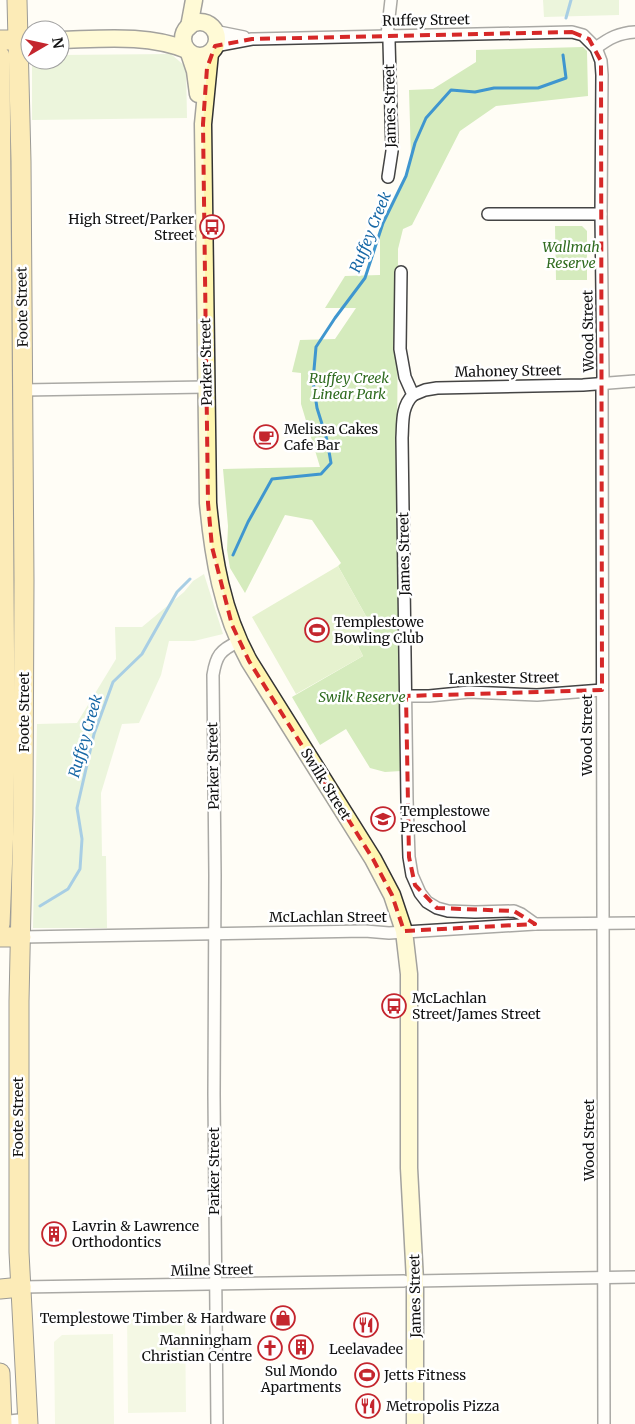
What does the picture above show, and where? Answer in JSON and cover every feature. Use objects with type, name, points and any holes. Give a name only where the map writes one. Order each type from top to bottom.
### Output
[{"type":"main road","name":"Foote Street","points":[[17,0],[24,580],[24,804],[18,1142],[21,1288],[28,1422]]},
{"type":"main road","points":[[188,51],[183,42],[194,0]]},
{"type":"main road","name":"Parker Street","points":[[204,0],[211,38],[203,124],[208,503],[212,547],[238,642]]},
{"type":"main road","points":[[70,40],[140,39],[171,34],[197,23],[211,38],[200,56],[168,43],[140,39]]},
{"type":"main road","name":"Parker Street","points":[[188,51],[195,71],[198,102],[203,124]]},
{"type":"main road","name":"Foote Street","points":[[0,56],[4,827],[0,924]]},
{"type":"main road","name":"Swilk Street","points":[[238,642],[248,661],[373,859],[392,895],[404,931]]},
{"type":"main road","name":"James Street","points":[[404,931],[409,974],[410,1422]]},
{"type":"main road","points":[[0,937],[21,937]]},
{"type":"main road","points":[[0,1289],[21,1288]]},
{"type":"main road","points":[[0,1373],[1,1416]]},
{"type":"street","name":"James Street","points":[[388,177],[392,151],[389,41],[391,35],[391,0]]},
{"type":"street","name":"Ruffey Street","points":[[211,38],[252,39],[572,32],[583,35],[596,48]]},
{"type":"street","points":[[596,48],[617,34],[635,32]]},
{"type":"street","name":"Wood Street","points":[[596,48],[601,61],[603,94],[601,214],[604,1424]]},
{"type":"street","points":[[488,214],[601,214]]},
{"type":"street","points":[[401,272],[400,349],[405,377],[413,395]]},
{"type":"street","name":"Mahoney Street","points":[[413,395],[437,388],[583,385],[602,382],[635,381]]},
{"type":"street","points":[[23,390],[206,387]]},
{"type":"street","name":"James Street","points":[[413,395],[408,401],[403,419],[409,857],[412,875],[417,889],[427,902],[437,908],[448,911],[514,911],[519,912],[535,924]]},
{"type":"street","points":[[2,580],[24,580]]},
{"type":"street","name":"Parker Street","points":[[217,1424],[213,675],[215,661],[224,648],[238,642]]},
{"type":"street","name":"Lankester Street","points":[[406,696],[469,692],[537,695],[602,690]]},
{"type":"street","name":"McLachlan Street","points":[[21,937],[365,931],[389,933],[499,928],[535,924],[635,922]]},
{"type":"street","name":"Milne Street","points":[[21,1288],[635,1277]]},
{"type":"street","points":[[1,1416],[28,1422]]},
{"type":"highlighted area","points":[[572,32],[589,39],[601,61],[602,690],[406,696],[409,857],[415,885],[437,908],[514,911],[535,924],[404,931],[392,895],[373,859],[249,661],[232,625],[212,547],[208,503],[203,124],[207,68],[215,46],[252,39]]},
{"type":"green space","points":[[543,0],[619,0],[619,15],[544,17]]},
{"type":"green space","name":"Ruffey Creek Linear Park","points":[[583,47],[587,51],[588,96],[496,106],[460,131],[412,225],[403,229],[398,249],[397,483],[401,771],[385,772],[370,768],[346,729],[320,745],[292,697],[363,656],[357,644],[376,634],[338,566],[341,563],[312,520],[285,515],[245,593],[230,568],[227,550],[228,526],[223,469],[320,467],[301,404],[301,373],[292,372],[300,340],[335,339],[356,308],[325,308],[345,276],[380,275],[380,235],[383,223],[406,176],[411,158],[409,90],[433,89],[476,62],[476,50]]},
{"type":"green space","points":[[171,54],[186,67],[187,118],[32,120],[32,70],[70,70],[70,55]]},
{"type":"green space","name":"Wallmah Reserve","points":[[555,226],[582,226],[587,231],[587,280],[556,280]]},
{"type":"green space","name":"Templestowe Bowling Club","points":[[338,566],[376,634],[357,644],[363,656],[296,694],[252,617]]},
{"type":"green space","points":[[204,574],[223,634],[194,641],[169,641],[161,675],[139,723],[122,724],[101,793],[102,856],[106,856],[107,928],[33,928],[37,724],[77,723],[116,659],[115,627],[142,627],[184,592],[193,581]]},
{"type":"green space","points":[[127,1313],[185,1313],[186,1412],[128,1413]]},
{"type":"green space","points":[[113,1334],[114,1424],[55,1424],[54,1342],[62,1335]]},
{"type":"waterway","name":"Ruffey Creek","points":[[566,18],[571,0]]},
{"type":"waterway","name":"Ruffey Creek","points":[[233,555],[248,522],[272,479],[321,474],[331,463],[327,440],[317,408],[313,381],[316,347],[365,278],[383,223],[406,176],[415,143],[426,118],[451,90],[475,92],[494,88],[538,88],[566,78],[563,55]]},
{"type":"waterway","name":"Ruffey Creek","points":[[40,906],[68,889],[80,869],[82,839],[77,808],[94,734],[113,682],[142,654],[177,592],[190,579]]},
{"type":"place","name":"High Street/Parker Street","points":[[212,227]]},
{"type":"place","name":"Melissa Cakes Cafe Bar","points":[[266,437]]},
{"type":"place","name":"Templestowe Bowling Club","points":[[317,630]]},
{"type":"place","name":"Templestowe Preschool","points":[[383,819]]},
{"type":"place","name":"McLachlan Street/James Street","points":[[394,1006]]},
{"type":"place","name":"Lavrin & Lawrence Orthodontics","points":[[54,1234]]},
{"type":"place","name":"Templestowe Timber & Hardware","points":[[283,1318]]},
{"type":"place","name":"Leelavadee","points":[[366,1325]]},
{"type":"place","name":"Sul Mondo Apartments","points":[[301,1347]]},
{"type":"place","name":"Manningham Christian Centre","points":[[270,1348]]},
{"type":"place","name":"Jetts Fitness","points":[[367,1375]]},
{"type":"place","name":"Metropolis Pizza","points":[[368,1406]]},
{"type":"park label","name":"Swilk Reserve","points":[[362,697]]}]
